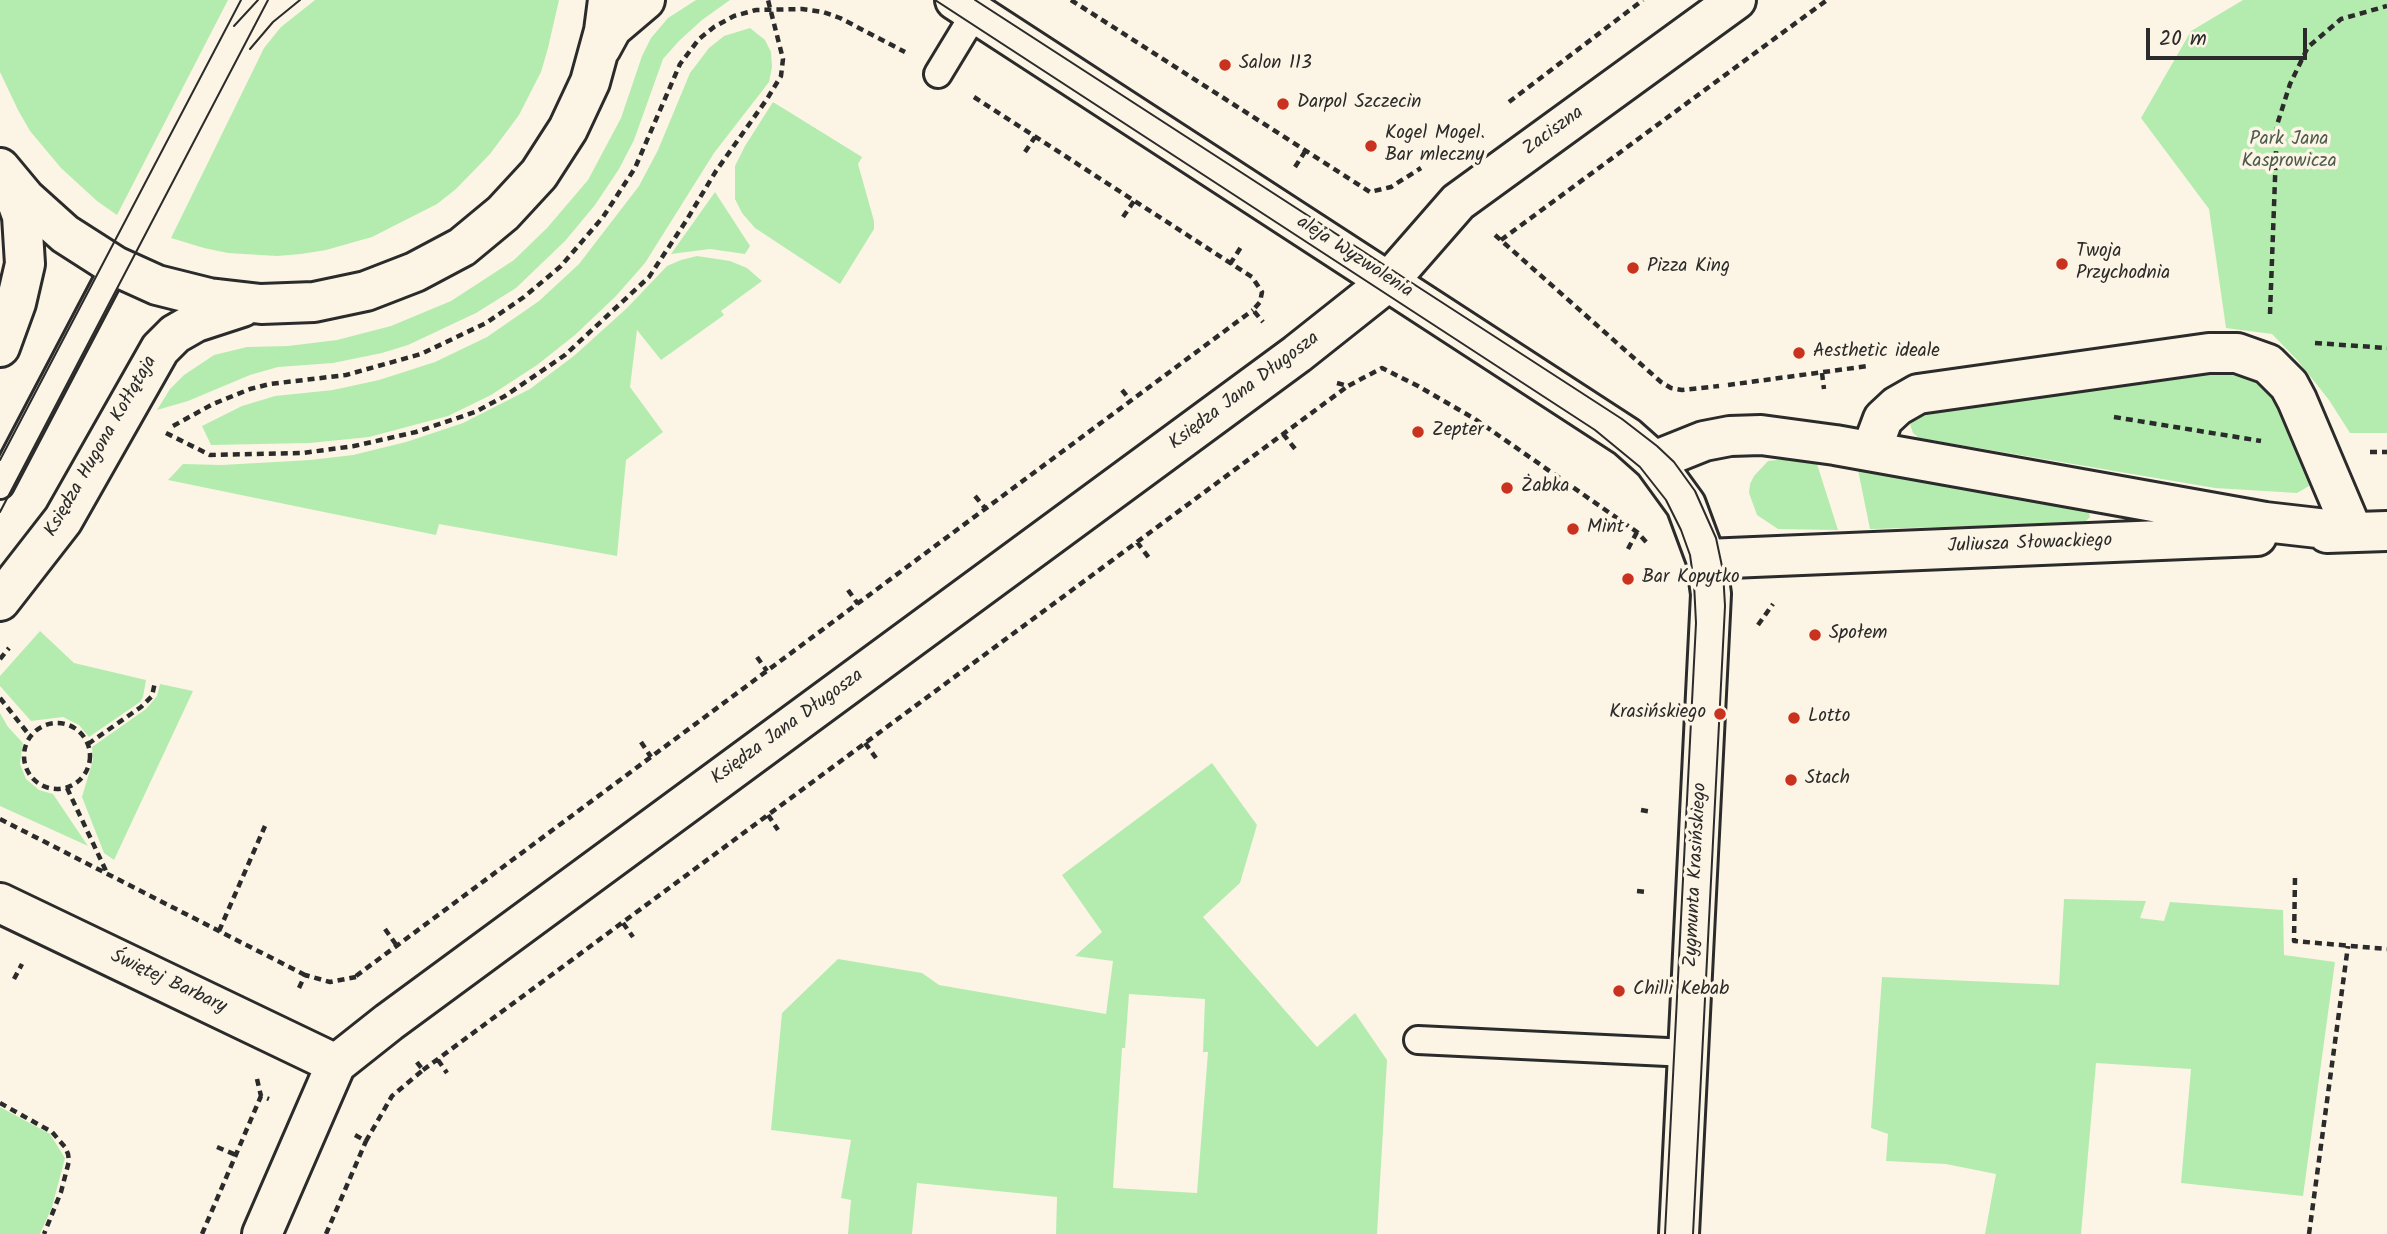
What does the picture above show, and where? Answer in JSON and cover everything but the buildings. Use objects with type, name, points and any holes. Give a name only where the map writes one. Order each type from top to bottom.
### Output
[{"type":"street","points":[[598,57],[608,0]]},
{"type":"street","points":[[4,173],[25,198],[65,234],[115,266],[158,285],[235,302],[261,304],[314,302],[366,291],[415,272],[461,247],[503,213],[539,174],[568,129],[612,28],[645,0]]},
{"type":"street","name":"Zaciszna","points":[[1389,281],[1458,202],[1736,0]]},
{"type":"street","name":"aleja Wyzwolenia","points":[[965,6],[1627,438],[1654,461],[1686,505],[1706,559]]},
{"type":"street","points":[[0,347],[16,303],[25,264],[22,216],[4,173]]},
{"type":"street","name":"Księdza Jana Długosza","points":[[262,1234],[336,1065],[389,1022],[1272,372],[1389,281]]},
{"type":"street","name":"Księdza Hugona Kołłątaja","points":[[0,601],[63,520],[160,349],[175,334],[195,322],[219,313],[261,304]]},
{"type":"street","points":[[1871,451],[1883,419],[1897,406],[1918,394],[2224,352],[2238,353],[2268,364],[2279,373],[2297,400],[2319,452],[2370,532]]},
{"type":"street","points":[[1654,461],[1704,441],[1745,434],[1778,437],[1871,451],[2242,518],[2370,532]]},
{"type":"street","name":"Juliusza Słowackiego","points":[[1706,559],[2370,532]]},
{"type":"street","name":"Zygmunta Krasińskiego","points":[[1679,1234],[1709,650],[1711,594],[1706,559]]},
{"type":"street","name":"Świętej Barbary","points":[[0,904],[336,1065]]},
{"type":"lane","points":[[938,74],[965,6]]},
{"type":"lane","points":[[1,484],[115,266]]},
{"type":"lane","points":[[0,453],[5,468],[1,484]]},
{"type":"lane","points":[[1418,1040],[1688,1053]]},
{"type":"path","points":[[0,820],[305,975],[330,982],[356,976],[1260,302],[1262,292],[1252,277],[883,39],[823,12],[802,9],[769,9],[756,10],[734,16],[699,39],[672,79],[635,169],[603,217],[561,266],[503,312],[421,354],[346,375],[250,389],[214,404],[164,432],[210,456],[332,450],[387,440],[451,421],[475,412],[522,386],[574,348],[649,277],[716,171],[767,99],[781,76],[783,59],[769,9],[768,0]]},
{"type":"path","points":[[1071,0],[1370,192],[1391,187],[1421,168]]},
{"type":"path","points":[[1499,109],[1643,0]]},
{"type":"path","points":[[1501,240],[1827,0]]},
{"type":"path","points":[[2270,322],[2277,125],[2290,84],[2308,47],[2341,19],[2387,6]]},
{"type":"path","points":[[1025,152],[1035,137]]},
{"type":"path","points":[[1294,168],[1306,150]]},
{"type":"path","points":[[1123,217],[1134,201]]},
{"type":"path","points":[[1489,230],[1651,374],[1671,388],[1693,390],[1874,365]]},
{"type":"path","points":[[1230,264],[1246,241]]},
{"type":"path","points":[[1252,310],[1271,330]]},
{"type":"path","points":[[326,1234],[366,1141],[392,1096],[423,1070],[1348,386],[1381,368],[1475,419],[1637,532],[1651,547]]},
{"type":"path","points":[[1822,373],[1824,389]]},
{"type":"path","points":[[1327,381],[1348,386]]},
{"type":"path","points":[[1122,390],[1130,400]]},
{"type":"path","points":[[2107,416],[2319,452],[2387,452]]},
{"type":"path","points":[[1283,434],[1296,450]]},
{"type":"path","points":[[975,496],[985,508]]},
{"type":"path","points":[[1628,549],[1637,532]]},
{"type":"path","points":[[1137,542],[1149,558]]},
{"type":"path","points":[[848,590],[858,604]]},
{"type":"path","points":[[757,657],[767,671]]},
{"type":"path","points":[[88,744],[141,707],[152,696],[155,682]]},
{"type":"path","points":[[0,698],[30,736]]},
{"type":"path","points":[[65,724],[82,735],[88,744],[87,770],[82,778],[67,788],[46,788],[30,776],[24,756],[25,746],[30,736],[46,725],[65,724]]},
{"type":"path","points":[[641,742],[651,757]]},
{"type":"path","points":[[866,743],[876,758]]},
{"type":"path","points":[[67,788],[108,874]]},
{"type":"path","points":[[1641,810],[1651,812]]},
{"type":"path","points":[[768,816],[778,830]]},
{"type":"path","points":[[219,931],[265,826]]},
{"type":"path","points":[[2295,878],[2294,941],[2387,949]]},
{"type":"path","points":[[1637,891],[1646,892]]},
{"type":"path","points":[[623,923],[633,937]]},
{"type":"path","points":[[385,929],[397,946]]},
{"type":"path","points":[[2309,1234],[2348,946]]},
{"type":"path","points":[[14,979],[23,963]]},
{"type":"path","points":[[299,988],[305,975]]},
{"type":"path","points":[[356,976],[360,983]]},
{"type":"path","points":[[410,1054],[423,1070]]},
{"type":"path","points":[[438,1060],[447,1073]]},
{"type":"path","points":[[202,1234],[261,1096]]},
{"type":"path","points":[[0,1103],[52,1132],[68,1154],[69,1161],[61,1192],[44,1234]]},
{"type":"path","points":[[354,1135],[366,1141]]},
{"type":"path","points":[[217,1147],[236,1155]]},
{"type":"green space","points":[[0,0],[228,0],[117,215],[97,201],[61,168],[30,131],[18,110],[0,72]]},
{"type":"green space","points":[[315,0],[559,0],[541,72],[519,115],[490,154],[456,189],[437,204],[372,237],[301,254],[277,256],[228,253],[171,238],[264,48],[281,27]]},
{"type":"green space","points":[[696,0],[730,0],[702,20],[663,59],[634,140],[619,169],[595,205],[565,241],[516,288],[476,313],[408,345],[333,363],[278,367],[157,410],[170,389],[184,375],[214,355],[247,347],[288,346],[337,340],[391,326],[451,301],[514,260],[547,228],[588,180],[621,118],[642,56],[651,38],[668,18]]},
{"type":"green space","name":"Park Jana Kasprowicza","points":[[2243,0],[2387,0],[2387,433],[2350,433],[2329,400],[2272,334],[2226,328],[2209,209],[2141,118],[2191,31]]},
{"type":"green space","points":[[750,28],[765,40],[771,52],[769,82],[714,153],[645,263],[616,296],[575,335],[537,365],[491,395],[448,416],[369,437],[310,443],[211,445],[202,426],[242,406],[275,396],[333,390],[379,380],[435,362],[487,337],[539,301],[579,264],[639,186],[658,150],[690,73],[709,48],[724,36]]},
{"type":"green space","points":[[773,102],[862,157],[858,164],[874,229],[840,284],[755,228],[742,213],[735,199],[735,166]]},
{"type":"green space","points":[[715,192],[750,246],[745,254],[710,249],[671,254]]},
{"type":"green space","points":[[697,256],[730,261],[747,268],[762,281],[721,311],[724,315],[661,360],[637,330],[630,387],[663,432],[626,460],[617,556],[439,524],[436,535],[168,480],[183,464],[222,465],[353,455],[406,442],[463,423],[530,389],[575,355],[627,308],[667,266]]},
{"type":"green space","points":[[2207,367],[2246,370],[2275,392],[2309,486],[2297,493],[2215,488],[1919,438],[1913,433],[1910,424],[1917,411]]},
{"type":"green space","points":[[1787,459],[1817,464],[1838,530],[1778,529],[1757,515],[1749,493],[1754,476],[1768,461]]},
{"type":"green space","points":[[1858,470],[2082,507],[2089,511],[2090,517],[2084,523],[1870,529]]},
{"type":"green space","points":[[40,631],[74,663],[146,680],[140,702],[89,737],[79,725],[63,717],[31,721],[0,686],[0,676]]},
{"type":"green space","points":[[160,684],[193,691],[114,860],[104,853],[82,797],[93,760],[92,747],[146,709],[157,696]]},
{"type":"green space","points":[[0,713],[8,727],[23,743],[20,764],[26,779],[39,790],[53,794],[88,846],[0,806]]},
{"type":"green space","points":[[1212,763],[1257,825],[1240,883],[1203,917],[1317,1047],[1355,1013],[1387,1060],[1377,1234],[1056,1234],[1057,1197],[917,1183],[912,1234],[848,1234],[851,1200],[841,1198],[851,1140],[771,1130],[782,1013],[838,959],[922,973],[939,985],[1106,1014],[1113,961],[1075,956],[1102,932],[1062,875]],"holes":[[[1129,994],[1205,999],[1203,1052],[1208,1052],[1197,1193],[1113,1188],[1122,1048],[1125,1048]]]},
{"type":"green space","points":[[2064,899],[2146,901],[2140,918],[2164,921],[2170,902],[2283,910],[2284,955],[2335,962],[2303,1196],[2181,1183],[2191,1069],[2096,1063],[2081,1234],[1985,1234],[1996,1174],[1946,1164],[1886,1161],[1888,1134],[1871,1128],[1882,977],[2059,985]]},
{"type":"green space","points":[[0,1107],[50,1134],[65,1158],[52,1207],[40,1234],[0,1234]]},
{"type":"tram line","points":[[0,460],[241,0]]},
{"type":"tram line","points":[[234,26],[258,0]]},
{"type":"tram line","points":[[0,512],[268,0]]},
{"type":"tram line","points":[[250,49],[273,22],[300,0]]},
{"type":"tram line","points":[[935,0],[1595,430],[1640,467],[1666,500],[1690,555],[1696,623],[1665,1234]]},
{"type":"tram line","points":[[975,0],[1622,419],[1674,462],[1695,491],[1716,538],[1723,571],[1725,606],[1693,1234]]},
{"type":"place","name":"Salon 113","points":[[1225,65]]},
{"type":"place","name":"Darpol Szczecin","points":[[1283,104]]},
{"type":"place","name":"Kogel Mogel. Bar mleczny","points":[[1371,146]]},
{"type":"place","name":"Twoja Przychodnia","points":[[2062,264]]},
{"type":"place","name":"Pizza King","points":[[1633,268]]},
{"type":"place","name":"Aesthetic ideale","points":[[1799,353]]},
{"type":"place","name":"Zepter","points":[[1418,432]]},
{"type":"place","name":"Żabka","points":[[1507,488]]},
{"type":"place","name":"Mint","points":[[1573,529]]},
{"type":"place","name":"Bar Kopytko","points":[[1628,579]]},
{"type":"place","name":"Społem","points":[[1815,635]]},
{"type":"place","name":"Krasińskiego","points":[[1720,714]]},
{"type":"place","name":"Lotto","points":[[1794,718]]},
{"type":"place","name":"Stach","points":[[1791,780]]},
{"type":"place","name":"Chilli Kebab","points":[[1619,991]]}]
